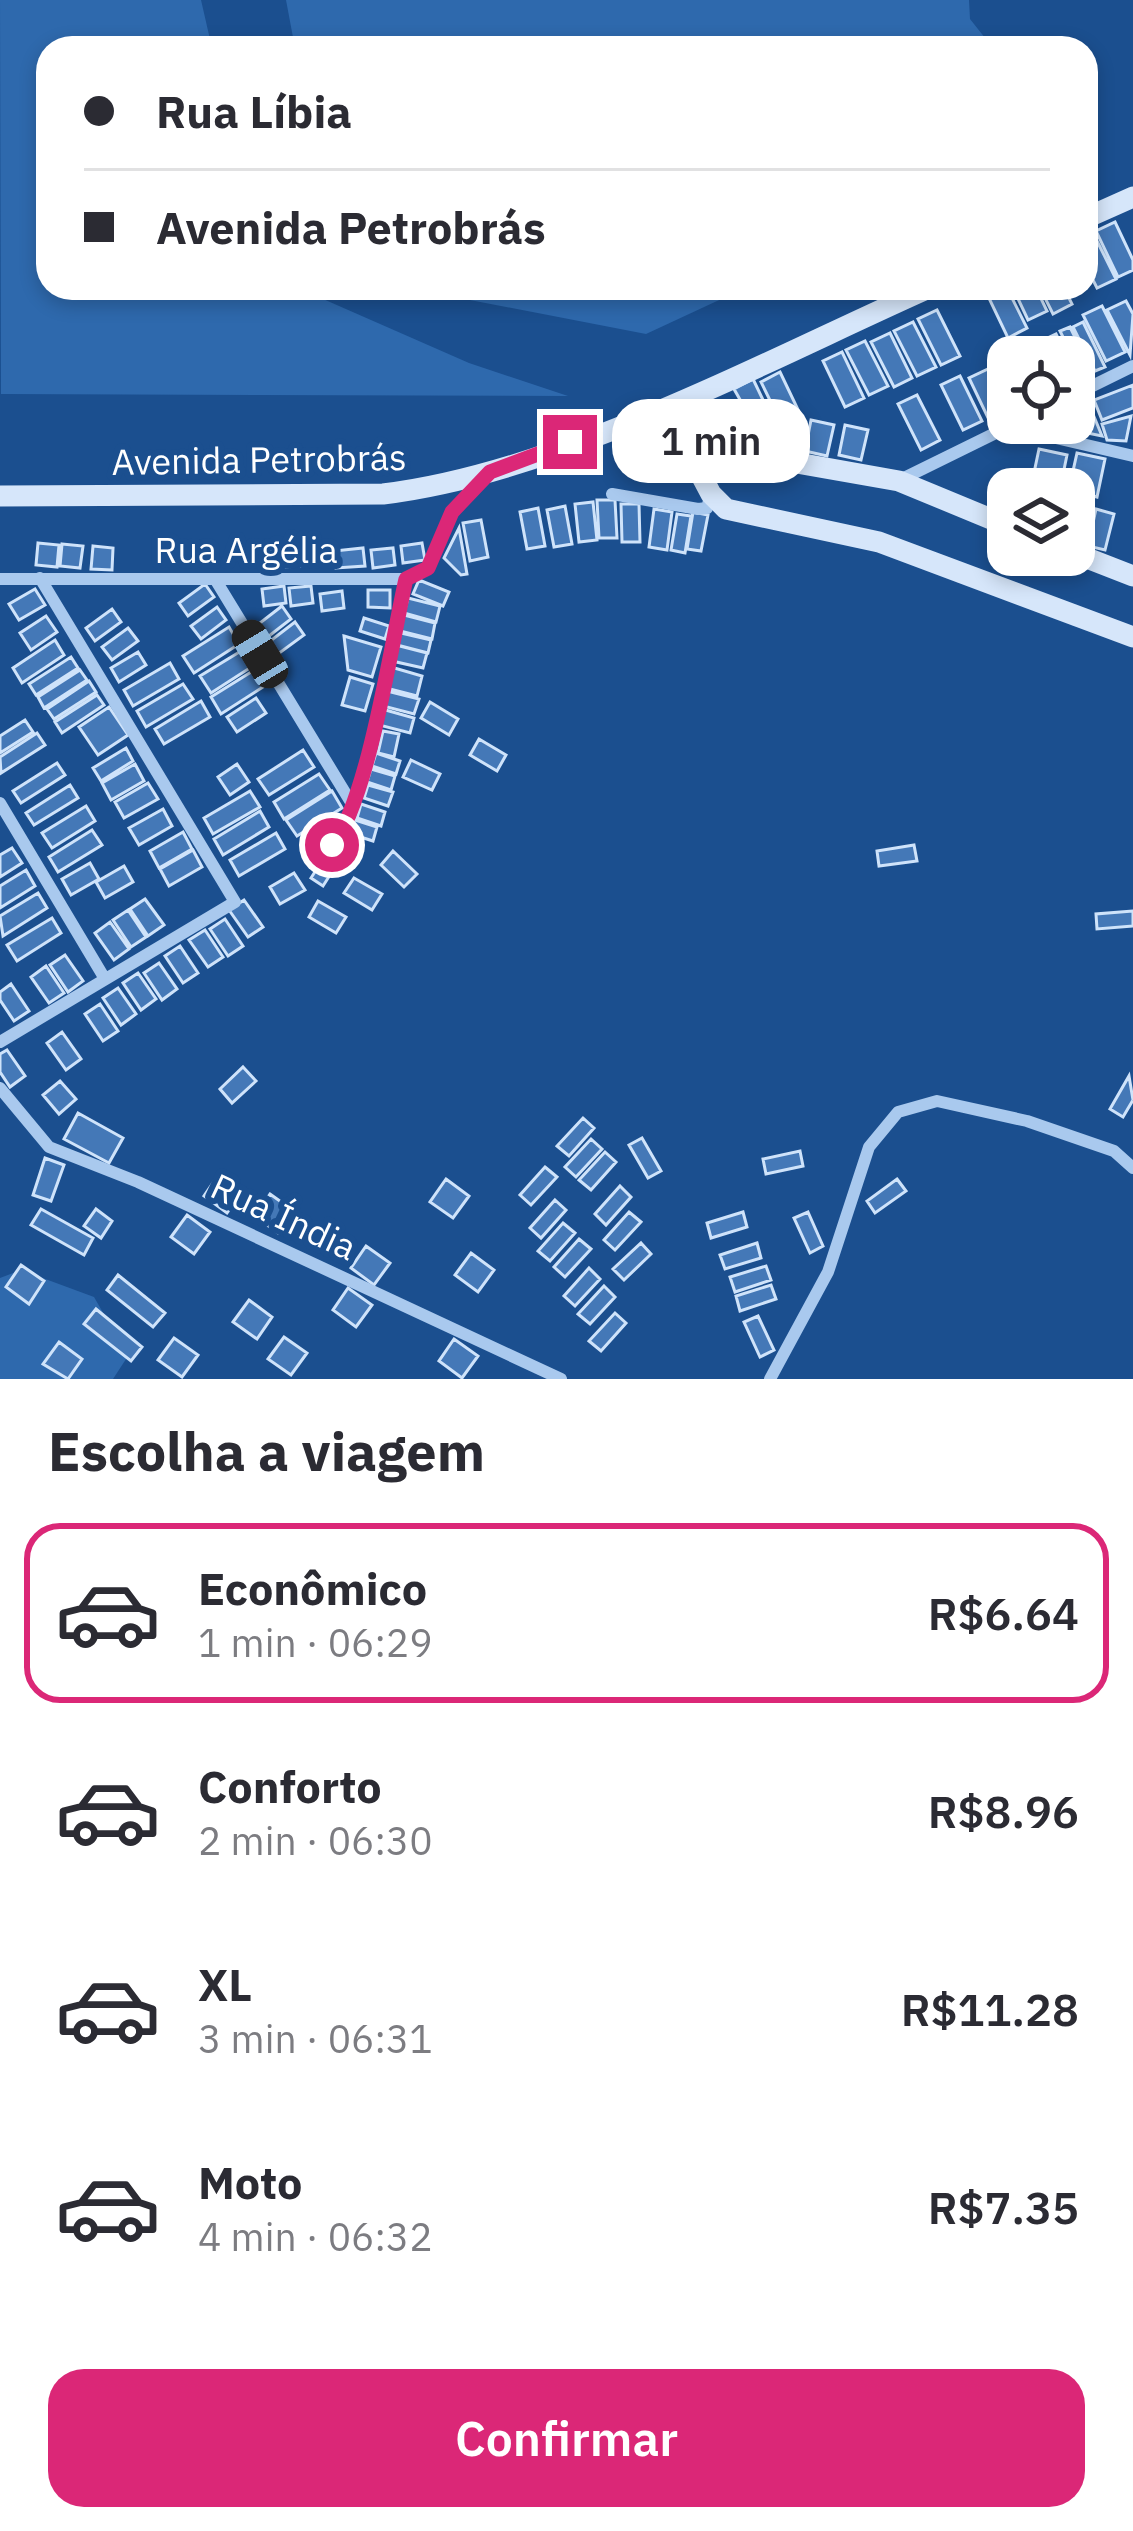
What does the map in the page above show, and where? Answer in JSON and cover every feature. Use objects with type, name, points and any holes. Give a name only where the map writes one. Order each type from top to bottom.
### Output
[{"type":"main road","points":[[1098,213],[1133,197]]},
{"type":"main road","name":"Avenida Petrobrás","points":[[0,496],[383,494],[434,486],[490,472],[650,412],[902,300]]},
{"type":"main road","points":[[650,412],[684,442],[711,494],[740,514],[807,523],[879,542],[1133,637]]},
{"type":"main road","points":[[684,442],[898,481],[987,517]]},
{"type":"main road","points":[[1095,561],[1133,576]]},
{"type":"street","points":[[1095,385],[1133,366]]},
{"type":"street","points":[[898,481],[987,437]]},
{"type":"street","points":[[1086,444],[1133,456]]},
{"type":"street","points":[[332,845],[352,804],[406,579],[428,568],[452,512],[490,472]]},
{"type":"street","points":[[434,486],[452,512]]},
{"type":"street","points":[[612,494],[698,509],[706,508],[711,494]]},
{"type":"street","points":[[0,1042],[235,902],[40,578]]},
{"type":"street","name":"Rua Argélia","points":[[0,579],[406,579]]},
{"type":"street","points":[[215,579],[352,804]]},
{"type":"street","points":[[0,803],[105,979]]},
{"type":"street","name":"Rua Índia","points":[[0,1088],[49,1148],[138,1182],[561,1379]]},
{"type":"street","points":[[770,1379],[828,1272],[869,1147],[898,1112],[937,1101],[1027,1121],[1114,1150],[1133,1168]]},
{"type":"shaded area","points":[[0,0],[201,0],[209,36],[36,36],[36,300],[325,300],[469,363],[568,396],[1,394]]},
{"type":"shaded area","points":[[286,0],[969,0],[970,19],[983,36],[293,36]]},
{"type":"shaded area","points":[[470,300],[719,300],[646,334]]},
{"type":"shaded area","points":[[21,1270],[94,1297],[128,1356],[113,1379],[0,1379],[0,1278]]},
{"type":"building","points":[[1115,222],[1133,270],[1118,277],[1098,230]]},
{"type":"building","points":[[1098,243],[1116,279],[1098,288]]},
{"type":"building","points":[[990,300],[1013,300],[1027,328],[1007,336]]},
{"type":"building","points":[[1019,300],[1042,300],[1047,311],[1028,320]]},
{"type":"building","points":[[1046,300],[1070,300],[1072,304],[1053,314]]},
{"type":"building","points":[[1126,301],[1133,314],[1130,355],[1107,310]]},
{"type":"building","points":[[1102,306],[1125,352],[1106,361],[1083,315]]},
{"type":"building","points":[[937,310],[960,356],[941,365],[918,319]]},
{"type":"building","points":[[913,322],[936,367],[917,376],[894,331]]},
{"type":"building","points":[[1083,322],[1090,336],[1078,336],[1073,327]]},
{"type":"building","points":[[890,333],[912,378],[894,387],[871,342]]},
{"type":"building","points":[[865,341],[888,386],[869,395],[846,350]]},
{"type":"building","points":[[1095,347],[1105,367],[1095,371]]},
{"type":"building","points":[[842,352],[864,398],[845,407],[823,361]]},
{"type":"building","points":[[987,369],[987,416],[969,378]]},
{"type":"building","points":[[780,372],[802,418],[783,427],[761,382]]},
{"type":"building","points":[[960,376],[982,421],[963,430],[941,385]]},
{"type":"building","points":[[753,379],[775,425],[751,419],[734,389]]},
{"type":"building","points":[[1133,385],[1133,408],[1102,420],[1095,400]]},
{"type":"building","points":[[917,395],[940,440],[921,450],[898,404]]},
{"type":"building","points":[[701,408],[718,417],[706,439],[690,430]]},
{"type":"building","points":[[721,415],[737,424],[726,445],[709,437]]},
{"type":"building","points":[[1131,416],[1126,441],[1107,440],[1102,424]]},
{"type":"building","points":[[742,420],[760,426],[752,450],[734,444]]},
{"type":"building","points":[[811,420],[834,425],[827,456],[805,451]]},
{"type":"building","points":[[765,423],[782,429],[775,452],[757,446]]},
{"type":"building","points":[[845,425],[868,430],[861,460],[839,455]]},
{"type":"building","points":[[786,427],[804,433],[797,456],[779,450]]},
{"type":"building","points":[[1039,449],[1067,455],[1064,468],[1035,468]]},
{"type":"building","points":[[1077,453],[1105,459],[1097,497],[1095,468],[1074,468]]},
{"type":"building","points":[[597,500],[615,500],[617,538],[599,538]]},
{"type":"building","points":[[593,502],[597,540],[579,542],[575,504]]},
{"type":"building","points":[[621,504],[639,504],[640,542],[622,542]]},
{"type":"building","points":[[565,506],[572,544],[554,547],[547,510]]},
{"type":"building","points":[[538,508],[545,546],[527,549],[520,512]]},
{"type":"building","points":[[654,509],[672,512],[667,550],[649,547]]},
{"type":"building","points":[[1096,509],[1114,514],[1105,550],[1095,548]]},
{"type":"building","points":[[693,512],[708,515],[701,551],[687,549]]},
{"type":"building","points":[[677,514],[691,516],[685,553],[671,550]]},
{"type":"building","points":[[481,520],[488,557],[470,561],[463,523]]},
{"type":"building","points":[[459,528],[467,574],[461,575],[444,558]]},
{"type":"building","points":[[38,543],[59,545],[57,567],[36,565]]},
{"type":"building","points":[[422,543],[425,560],[403,563],[401,546]]},
{"type":"building","points":[[62,544],[83,546],[80,568],[60,566]]},
{"type":"building","points":[[93,546],[113,548],[112,570],[91,569]]},
{"type":"building","points":[[322,546],[324,563],[302,566],[300,549]]},
{"type":"building","points":[[363,548],[365,566],[336,568],[334,551]]},
{"type":"building","points":[[393,548],[395,565],[373,568],[371,550]]},
{"type":"building","points":[[268,549],[290,549],[289,567],[267,566]]},
{"type":"building","points":[[419,580],[449,592],[443,606],[413,594]]},
{"type":"building","points":[[205,584],[214,597],[188,616],[179,603]]},
{"type":"building","points":[[284,586],[286,603],[264,606],[262,589]]},
{"type":"building","points":[[311,586],[313,603],[291,606],[289,588]]},
{"type":"building","points":[[35,589],[45,605],[19,620],[9,604]]},
{"type":"building","points":[[368,590],[390,590],[390,608],[368,607]]},
{"type":"building","points":[[342,591],[344,608],[322,611],[320,594]]},
{"type":"building","points":[[408,598],[440,606],[436,622],[404,613]]},
{"type":"building","points":[[282,606],[291,619],[265,639],[256,626]]},
{"type":"building","points":[[217,607],[226,620],[201,639],[191,626]]},
{"type":"building","points":[[112,609],[121,622],[95,641],[86,628]]},
{"type":"building","points":[[404,615],[435,623],[432,639],[400,631]]},
{"type":"building","points":[[46,616],[57,632],[31,650],[20,633]]},
{"type":"building","points":[[364,618],[389,626],[385,639],[360,631]]},
{"type":"building","points":[[295,622],[304,635],[278,654],[269,642]]},
{"type":"building","points":[[229,627],[239,644],[194,673],[183,656]]},
{"type":"building","points":[[128,628],[138,641],[112,660],[102,647]]},
{"type":"building","points":[[401,633],[431,640],[428,653],[397,645]]},
{"type":"building","points":[[344,636],[381,647],[372,677],[348,670]]},
{"type":"building","points":[[55,640],[64,655],[22,683],[13,668]]},
{"type":"building","points":[[396,645],[427,653],[423,668],[392,661]]},
{"type":"building","points":[[246,648],[256,664],[211,693],[200,676]]},
{"type":"building","points":[[138,652],[146,665],[119,682],[111,668]]},
{"type":"building","points":[[71,657],[78,668],[36,695],[29,684]]},
{"type":"building","points":[[170,663],[179,679],[133,706],[124,690]]},
{"type":"building","points":[[391,667],[422,676],[417,696],[386,688]]},
{"type":"building","points":[[256,669],[266,685],[221,714],[211,697]]},
{"type":"building","points":[[80,670],[87,680],[44,708],[38,697]]},
{"type":"building","points":[[350,677],[373,684],[365,711],[342,705]]},
{"type":"building","points":[[89,681],[96,692],[54,719],[47,709]]},
{"type":"building","points":[[183,684],[193,699],[146,727],[137,711]]},
{"type":"building","points":[[387,691],[419,699],[414,714],[383,706]]},
{"type":"building","points":[[97,695],[104,705],[62,733],[55,722]]},
{"type":"building","points":[[256,698],[266,713],[237,732],[227,717]]},
{"type":"building","points":[[201,701],[210,717],[164,744],[155,729]]},
{"type":"building","points":[[430,702],[458,719],[449,735],[421,718]]},
{"type":"building","points":[[109,707],[128,735],[98,755],[79,727]]},
{"type":"building","points":[[382,709],[414,718],[410,733],[379,725]]},
{"type":"building","points":[[25,720],[33,732],[0,753],[0,736]]},
{"type":"building","points":[[383,731],[399,734],[394,757],[378,753]]},
{"type":"building","points":[[37,733],[45,745],[1,773],[0,757]]},
{"type":"building","points":[[479,739],[506,755],[497,771],[470,755]]},
{"type":"building","points":[[126,748],[133,761],[101,781],[93,768]]},
{"type":"building","points":[[303,750],[314,767],[269,795],[258,779]]},
{"type":"building","points":[[376,753],[400,761],[396,774],[372,766]]},
{"type":"building","points":[[411,760],[440,774],[432,790],[403,777]]},
{"type":"building","points":[[57,763],[65,775],[21,803],[13,791]]},
{"type":"building","points":[[135,764],[144,781],[111,800],[102,783]]},
{"type":"building","points":[[237,764],[249,782],[230,795],[218,777]]},
{"type":"building","points":[[371,769],[395,776],[391,790],[367,782]]},
{"type":"building","points":[[319,774],[330,790],[284,819],[274,802]]},
{"type":"building","points":[[148,783],[158,799],[124,818],[115,802]]},
{"type":"building","points":[[70,785],[78,798],[34,825],[26,813]]},
{"type":"building","points":[[368,785],[393,792],[388,806],[364,798]]},
{"type":"building","points":[[250,791],[260,807],[213,834],[204,818]]},
{"type":"building","points":[[332,791],[342,808],[297,836],[286,820]]},
{"type":"building","points":[[361,804],[385,812],[381,826],[357,818]]},
{"type":"building","points":[[86,806],[95,821],[52,848],[42,833]]},
{"type":"building","points":[[163,809],[172,826],[139,845],[129,828]]},
{"type":"building","points":[[260,811],[269,827],[223,855],[214,839]]},
{"type":"building","points":[[352,819],[377,827],[373,841],[348,833]]},
{"type":"building","points":[[92,830],[102,845],[58,872],[49,857]]},
{"type":"building","points":[[183,832],[192,849],[159,868],[150,851]]},
{"type":"building","points":[[276,833],[285,849],[239,876],[230,860]]},
{"type":"building","points":[[347,835],[359,843],[345,864],[333,856]]},
{"type":"building","points":[[914,845],[917,861],[879,866],[877,851]]},
{"type":"building","points":[[12,848],[22,863],[0,877],[0,855]]},
{"type":"building","points":[[193,850],[202,867],[169,886],[160,869]]},
{"type":"building","points":[[393,851],[417,874],[404,887],[381,865]]},
{"type":"building","points":[[325,856],[337,864],[323,886],[311,878]]},
{"type":"building","points":[[90,863],[99,879],[71,895],[62,879]]},
{"type":"building","points":[[124,866],[133,882],[105,898],[96,882]]},
{"type":"building","points":[[26,870],[35,886],[0,908],[0,886]]},
{"type":"building","points":[[294,873],[305,890],[280,904],[270,887]]},
{"type":"building","points":[[354,878],[382,894],[372,910],[344,893]]},
{"type":"building","points":[[38,893],[47,908],[3,936],[0,916]]},
{"type":"building","points":[[145,899],[164,925],[148,936],[130,909]]},
{"type":"building","points":[[244,900],[263,927],[248,937],[229,910]]},
{"type":"building","points":[[318,901],[346,917],[336,933],[309,917]]},
{"type":"building","points":[[128,910],[146,937],[131,947],[113,920]]},
{"type":"building","points":[[1133,911],[1133,926],[1097,929],[1096,914]]},
{"type":"building","points":[[52,918],[61,933],[17,961],[7,945]]},
{"type":"building","points":[[225,919],[243,946],[228,956],[210,929]]},
{"type":"building","points":[[110,922],[129,949],[114,960],[95,933]]},
{"type":"building","points":[[205,930],[223,957],[208,967],[189,940]]},
{"type":"building","points":[[180,946],[198,973],[183,983],[165,956]]},
{"type":"building","points":[[65,955],[83,981],[68,992],[50,965]]},
{"type":"building","points":[[159,963],[177,989],[162,1000],[144,973]]},
{"type":"building","points":[[46,966],[64,993],[49,1003],[31,977]]},
{"type":"building","points":[[138,973],[156,999],[141,1010],[123,983]]},
{"type":"building","points":[[11,984],[29,1011],[14,1021],[0,1000],[0,992]]},
{"type":"building","points":[[118,988],[136,1014],[121,1025],[103,998]]},
{"type":"building","points":[[100,1004],[118,1031],[103,1041],[85,1014]]},
{"type":"building","points":[[62,1032],[81,1059],[66,1070],[47,1043]]},
{"type":"building","points":[[7,1050],[25,1076],[10,1087],[0,1072],[0,1054]]},
{"type":"building","points":[[243,1067],[256,1081],[232,1103],[220,1089]]},
{"type":"building","points":[[1129,1076],[1133,1100],[1123,1117],[1110,1109]]},
{"type":"building","points":[[60,1081],[76,1099],[59,1114],[43,1095]]},
{"type":"building","points":[[78,1113],[123,1138],[109,1163],[64,1139]]},
{"type":"building","points":[[583,1118],[594,1128],[569,1156],[557,1146]]},
{"type":"building","points":[[642,1138],[661,1171],[648,1178],[629,1145]]},
{"type":"building","points":[[591,1139],[602,1149],[576,1177],[565,1167]]},
{"type":"building","points":[[800,1151],[803,1166],[766,1174],[763,1159]]},
{"type":"building","points":[[605,1152],[616,1162],[591,1190],[579,1180]]},
{"type":"building","points":[[45,1158],[64,1165],[51,1201],[33,1195]]},
{"type":"building","points":[[545,1167],[557,1177],[531,1205],[520,1195]]},
{"type":"building","points":[[219,1174],[243,1191],[227,1213],[204,1196]]},
{"type":"building","points":[[446,1179],[469,1196],[453,1218],[430,1202]]},
{"type":"building","points":[[897,1179],[906,1191],[875,1213],[867,1201]]},
{"type":"building","points":[[620,1186],[631,1197],[606,1225],[595,1214]]},
{"type":"building","points":[[270,1194],[294,1211],[278,1233],[255,1216]]},
{"type":"building","points":[[555,1200],[566,1210],[541,1238],[530,1228]]},
{"type":"building","points":[[41,1209],[93,1238],[84,1255],[31,1225]]},
{"type":"building","points":[[96,1209],[112,1221],[101,1238],[84,1226]]},
{"type":"building","points":[[629,1212],[641,1222],[615,1250],[604,1240]]},
{"type":"building","points":[[743,1212],[747,1227],[711,1238],[707,1223]]},
{"type":"building","points":[[808,1212],[823,1246],[810,1253],[794,1218]]},
{"type":"building","points":[[187,1215],[210,1232],[194,1254],[171,1237]]},
{"type":"building","points":[[563,1223],[575,1233],[550,1261],[538,1251]]},
{"type":"building","points":[[579,1239],[591,1249],[565,1277],[554,1267]]},
{"type":"building","points":[[641,1243],[651,1254],[624,1280],[613,1269]]},
{"type":"building","points":[[757,1243],[761,1258],[725,1269],[720,1255]]},
{"type":"building","points":[[366,1246],[390,1263],[374,1285],[351,1268]]},
{"type":"building","points":[[471,1253],[494,1270],[478,1292],[455,1275]]},
{"type":"building","points":[[21,1265],[44,1281],[29,1304],[6,1287]]},
{"type":"building","points":[[766,1266],[771,1280],[735,1292],[730,1277]]},
{"type":"building","points":[[589,1268],[600,1279],[575,1306],[564,1296]]},
{"type":"building","points":[[118,1275],[165,1313],[153,1327],[107,1290]]},
{"type":"building","points":[[771,1285],[776,1299],[740,1311],[736,1296]]},
{"type":"building","points":[[604,1286],[615,1297],[590,1324],[578,1314]]},
{"type":"building","points":[[348,1288],[372,1305],[356,1327],[333,1310]]},
{"type":"building","points":[[249,1300],[272,1317],[257,1339],[233,1322]]},
{"type":"building","points":[[96,1309],[142,1347],[131,1361],[84,1324]]},
{"type":"building","points":[[615,1313],[626,1323],[601,1351],[589,1341]]},
{"type":"building","points":[[758,1316],[774,1350],[760,1357],[744,1322]]},
{"type":"building","points":[[284,1337],[307,1353],[291,1375],[268,1359]]},
{"type":"building","points":[[174,1338],[198,1355],[182,1377],[158,1360]]},
{"type":"building","points":[[454,1339],[478,1356],[462,1378],[439,1361]]},
{"type":"building","points":[[59,1342],[82,1359],[68,1379],[43,1364]]},
{"type":"route","points":[[332,845],[341,834],[359,778],[406,579],[428,568],[452,512],[490,472],[570,442]]}]
